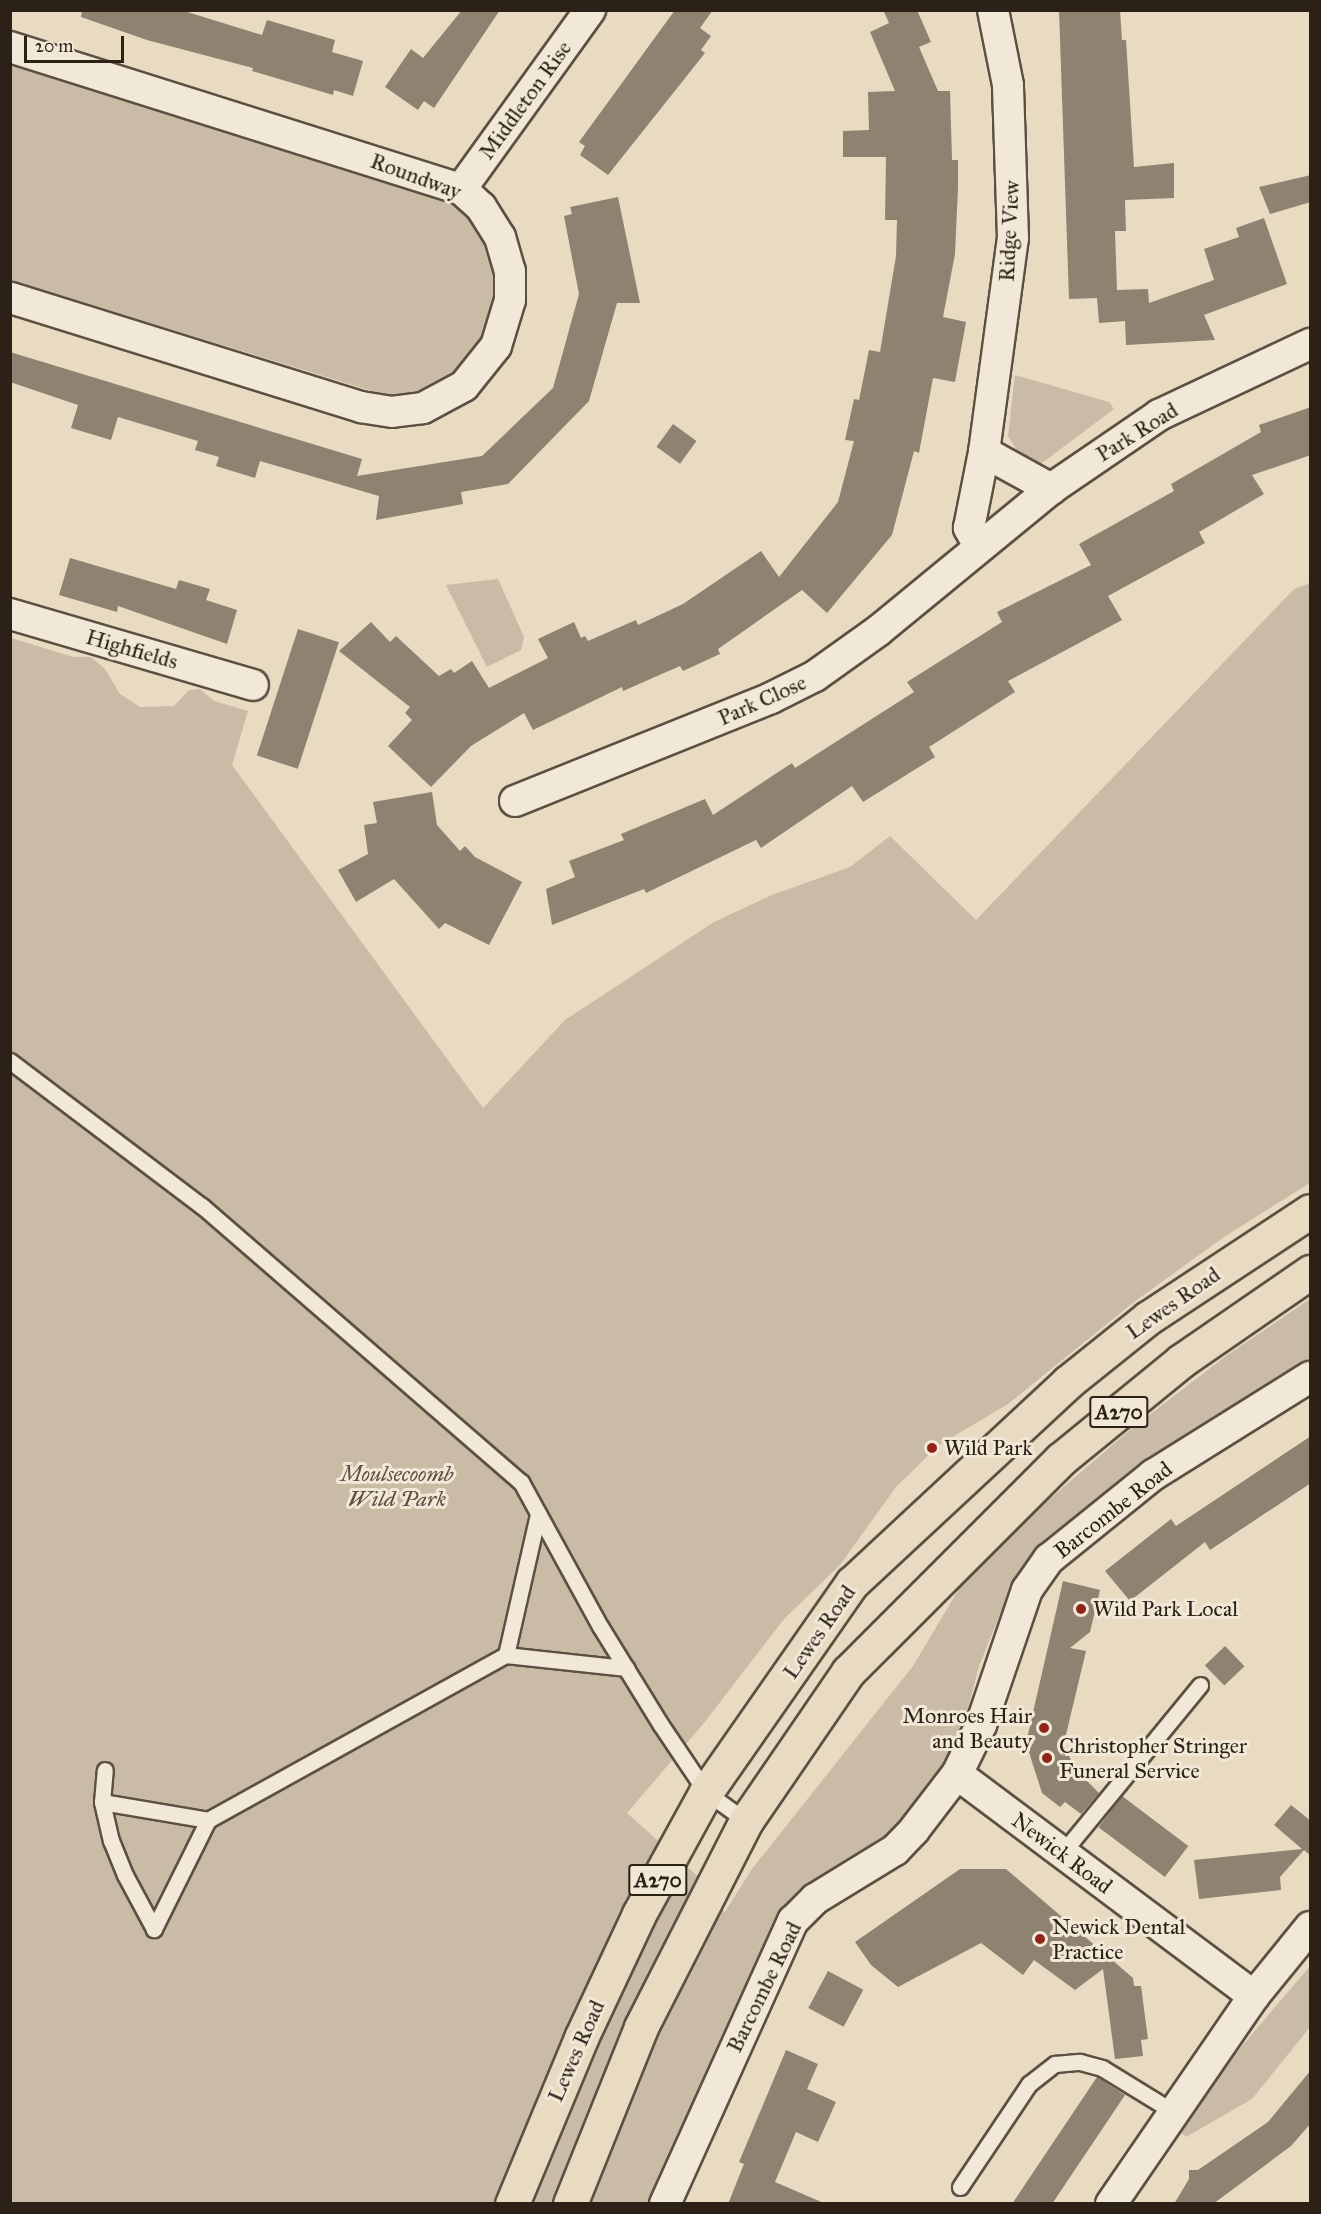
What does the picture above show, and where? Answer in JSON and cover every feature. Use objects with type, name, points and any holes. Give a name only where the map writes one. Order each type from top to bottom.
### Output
[{"type":"main road","name":"Lewes Road","points":[[512,2204],[577,2048],[639,1914],[706,1792],[852,1583],[1068,1382],[1148,1318],[1311,1211]]},
{"type":"main road","name":"A270","points":[[570,2204],[641,2027],[746,1821],[848,1672],[1053,1467],[1181,1361],[1311,1272]]},
{"type":"street","name":"Middleton Rise","points":[[461,189],[590,10]]},
{"type":"street","name":"Ridge View","points":[[979,546],[969,528],[984,452],[1013,217],[1008,84],[993,10]]},
{"type":"street","name":"Roundway","points":[[10,47],[461,189],[489,217],[505,249],[510,300],[506,323],[483,367],[464,386],[416,410],[392,412],[361,407],[10,298]]},
{"type":"street","name":"Park Road","points":[[979,546],[1051,489],[1159,415],[1311,344]]},
{"type":"street","points":[[984,452],[1051,489]]},
{"type":"street","name":"Park Close","points":[[514,801],[771,698],[815,676],[878,631],[979,546]]},
{"type":"street","name":"Highfields","points":[[10,614],[253,686]]},
{"type":"street","name":"Barcombe Road","points":[[665,2204],[793,1921],[815,1899],[894,1850],[921,1822],[957,1774],[981,1725],[1027,1590],[1049,1559],[1153,1475],[1311,1377]]},
{"type":"street","name":"Newick Road","points":[[957,1774],[1254,1996]]},
{"type":"street","points":[[1111,2204],[1172,2111],[1254,1996],[1311,1927]]},
{"type":"lane","points":[[10,1061],[202,1206],[521,1482],[626,1668],[706,1792],[746,1821]]},
{"type":"lane","points":[[506,1656],[538,1514]]},
{"type":"lane","points":[[105,1770],[102,1802],[124,1875],[154,1929],[208,1820],[506,1656],[626,1668]]},
{"type":"lane","points":[[1063,1852],[1200,1685]]},
{"type":"lane","points":[[102,1802],[208,1820]]},
{"type":"lane","points":[[960,2187],[1029,2084],[1055,2064],[1080,2062],[1102,2068],[1172,2111]]},
{"type":"green space","points":[[10,60],[435,190],[468,211],[492,251],[498,293],[486,335],[465,364],[444,380],[411,393],[385,395],[11,280]]},
{"type":"green space","points":[[1015,375],[1109,402],[1114,409],[1042,463],[1029,461],[1019,454],[1008,436]]},
{"type":"green space","points":[[498,579],[524,637],[521,650],[487,667],[446,585]]},
{"type":"green space","name":"Moulsecoomb Wild Park","points":[[1310,583],[1310,1183],[1224,1237],[1134,1302],[1008,1404],[939,1445],[896,1487],[840,1565],[784,1619],[704,1723],[627,1813],[704,1882],[701,1891],[725,1912],[752,1869],[913,1666],[963,1582],[1010,1533],[1131,1429],[1226,1356],[1310,1299],[1310,1361],[1138,1471],[1045,1544],[1003,1607],[979,1666],[961,1736],[947,1770],[891,1837],[794,1898],[774,1922],[654,2203],[11,2203],[11,638],[74,657],[91,657],[105,669],[120,694],[140,707],[174,706],[189,690],[200,689],[214,701],[248,711],[232,765],[483,1108],[565,1020],[714,922],[772,895],[850,867],[890,836],[976,920],[1294,589]]},
{"type":"green space","points":[[1310,1966],[1310,2027],[1252,2099],[1186,2137],[1174,2126]]},
{"type":"building","points":[[82,10],[181,10],[262,35],[267,20],[335,40],[332,52],[363,61],[353,96],[334,90],[333,95],[252,71],[253,68],[147,40],[81,17]]},
{"type":"building","points":[[462,10],[500,10],[434,108],[424,101],[418,110],[385,87],[411,49],[423,58]]},
{"type":"building","points":[[675,10],[713,10],[700,28],[711,36],[701,50],[705,53],[608,175],[580,155],[585,146],[579,142]]},
{"type":"building","points":[[883,10],[917,10],[931,42],[919,47],[938,91],[950,91],[952,160],[958,160],[958,187],[955,254],[943,317],[966,322],[955,382],[933,378],[919,453],[914,451],[892,535],[827,613],[802,590],[718,649],[720,654],[683,671],[680,666],[623,691],[622,687],[533,730],[524,713],[471,746],[431,787],[388,746],[412,720],[405,713],[410,707],[339,651],[371,622],[390,642],[396,636],[439,676],[451,669],[454,673],[472,661],[489,688],[548,658],[538,639],[574,622],[581,638],[585,636],[588,641],[636,620],[638,625],[683,604],[761,551],[779,577],[838,502],[854,441],[845,440],[854,399],[859,400],[869,350],[880,352],[896,256],[897,220],[885,220],[886,157],[843,157],[843,131],[869,130],[868,92],[895,91],[870,32],[889,23]]},
{"type":"building","points":[[1059,10],[1120,10],[1122,40],[1126,40],[1134,167],[1174,163],[1174,198],[1125,200],[1126,231],[1115,231],[1117,290],[1148,289],[1149,303],[1214,280],[1204,249],[1239,237],[1236,228],[1264,218],[1287,284],[1204,315],[1215,340],[1126,345],[1125,321],[1099,323],[1097,298],[1069,299]]},
{"type":"building","points":[[1311,175],[1311,202],[1270,214],[1259,187]]},
{"type":"building","points":[[618,197],[640,303],[617,303],[589,401],[508,484],[461,492],[463,504],[376,520],[379,496],[260,461],[255,478],[216,466],[219,457],[195,450],[198,441],[118,417],[111,440],[71,428],[78,405],[10,382],[10,352],[362,459],[357,476],[482,456],[553,388],[579,294],[564,216],[572,214],[570,207]]},
{"type":"building","points":[[1311,407],[1311,455],[1252,475],[1264,494],[1199,532],[1205,543],[1108,596],[1122,620],[1008,681],[1015,692],[929,747],[935,757],[863,802],[852,786],[761,848],[756,840],[646,893],[644,889],[552,925],[546,889],[575,877],[569,861],[624,840],[621,834],[705,799],[713,815],[792,763],[795,768],[914,692],[907,682],[1002,622],[997,612],[1091,565],[1079,544],[1174,491],[1171,484],[1261,432],[1259,425]]},
{"type":"building","points":[[673,424],[696,441],[680,464],[657,447]]},
{"type":"building","points":[[70,558],[176,589],[179,580],[210,589],[206,600],[237,610],[227,644],[118,606],[117,612],[59,595]]},
{"type":"building","points":[[298,629],[339,642],[298,769],[257,755]]},
{"type":"building","points":[[432,792],[437,825],[460,851],[465,846],[475,857],[522,882],[489,945],[445,923],[439,929],[394,879],[356,902],[338,870],[368,854],[364,825],[377,823],[373,802]]},
{"type":"building","points":[[1311,1436],[1311,1483],[1210,1550],[1205,1542],[1130,1601],[1105,1571],[1171,1519],[1176,1526]]},
{"type":"building","points":[[1063,1581],[1100,1590],[1090,1632],[1070,1648],[1086,1651],[1064,1743],[1074,1768],[1099,1793],[1081,1814],[1065,1802],[1060,1807],[1042,1793],[1026,1743]]},
{"type":"building","points":[[1225,1646],[1244,1666],[1224,1686],[1205,1665]]},
{"type":"building","points":[[1122,1796],[1188,1846],[1165,1877],[1099,1827]]},
{"type":"building","points":[[1291,1805],[1311,1821],[1311,1856],[1304,1850],[1280,1877],[1281,1890],[1199,1899],[1194,1860],[1302,1849],[1274,1825]]},
{"type":"building","points":[[960,1869],[1006,1869],[1133,1978],[1134,1986],[1141,1986],[1148,2039],[1141,2040],[1143,2056],[1115,2059],[1103,1969],[1075,1990],[1034,1960],[1023,1975],[981,1943],[898,1987],[871,1965],[855,1942]]},
{"type":"building","points":[[828,1971],[863,1990],[844,2027],[808,2008]]},
{"type":"building","points":[[786,2050],[818,2064],[807,2089],[836,2102],[818,2142],[796,2132],[775,2182],[826,2204],[728,2204],[744,2164],[739,2162]]},
{"type":"building","points":[[1311,2070],[1311,2123],[1291,2146],[1213,2204],[1174,2204],[1189,2179],[1189,2170],[1198,2170],[1268,2122]]},
{"type":"building","points":[[1097,2077],[1125,2095],[1052,2204],[1012,2204]]},
{"type":"place","name":"Wild Park","points":[[932,1448]]},
{"type":"place","name":"Wild Park Local","points":[[1081,1609]]},
{"type":"place","name":"Monroes Hair and Beauty","points":[[1044,1728]]},
{"type":"place","name":"Christopher Stringer Funeral Service","points":[[1047,1758]]},
{"type":"place","name":"Newick Dental Practice","points":[[1040,1939]]}]
